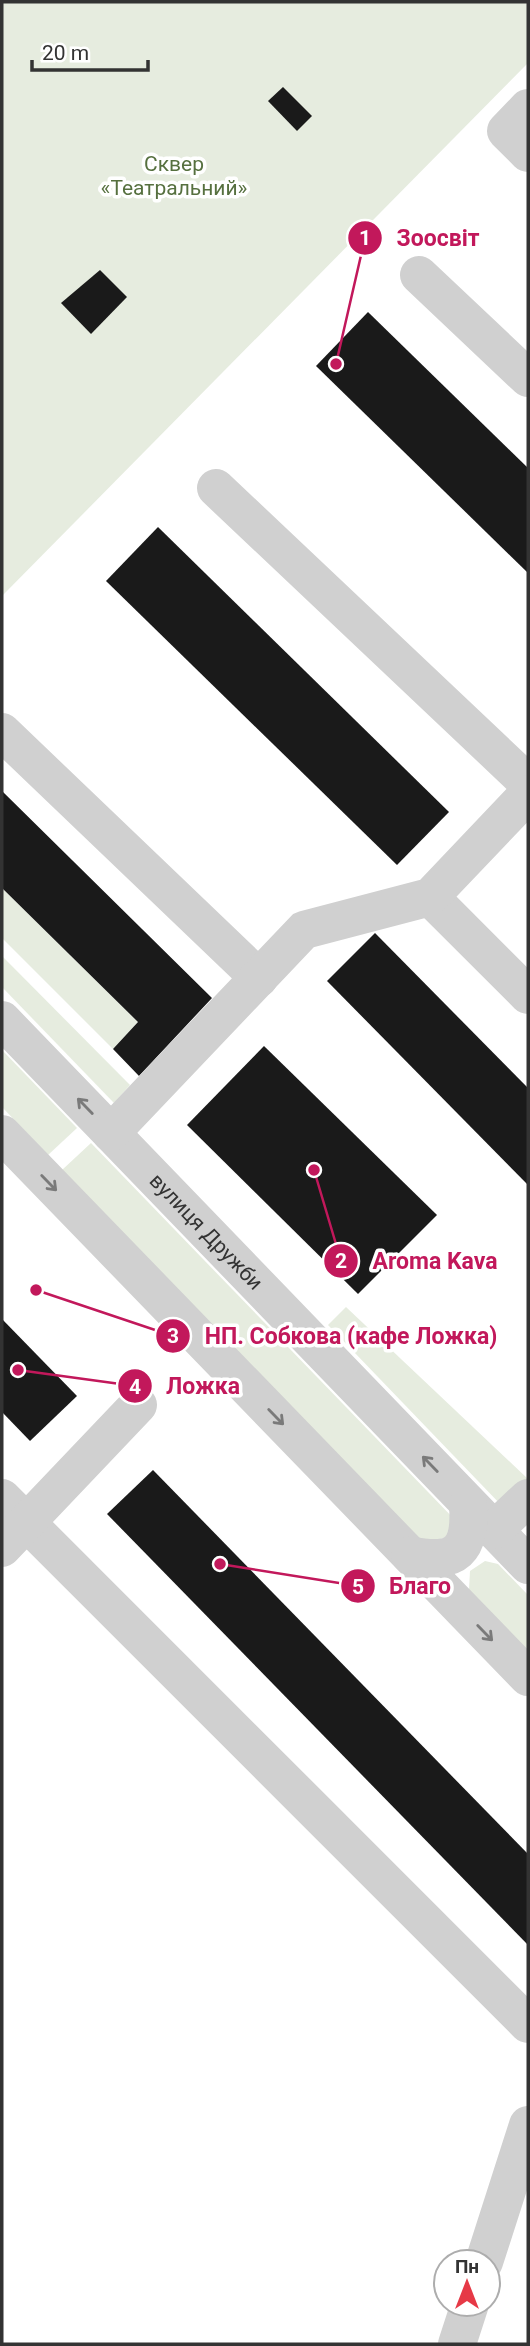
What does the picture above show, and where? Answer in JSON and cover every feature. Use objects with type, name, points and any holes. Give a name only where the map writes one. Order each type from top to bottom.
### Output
[{"type":"street","points":[[528,108],[506,131],[528,153]]},
{"type":"street","points":[[419,275],[528,378]]},
{"type":"street","points":[[216,488],[528,783]]},
{"type":"street","points":[[2,732],[259,978]]},
{"type":"street","points":[[111,1133],[304,930],[430,897],[528,794]]},
{"type":"street","points":[[430,897],[528,996]]},
{"type":"street","name":"вулиця Дружби","points":[[2,1020],[502,1538]]},
{"type":"street","points":[[2,1134],[528,1677]]},
{"type":"street","points":[[138,1405],[10,1523],[528,2024]]},
{"type":"street","points":[[457,1604],[461,1567],[480,1551],[494,1549],[528,1498]]},
{"type":"street","points":[[410,1555],[434,1560],[448,1558],[467,1541],[470,1527],[502,1538]]},
{"type":"street","points":[[488,2248],[528,2125]]},
{"type":"street","points":[[457,2344],[465,2318]]},
{"type":"green space","name":"Сквер «Театральний»","points":[[2,2],[528,2],[528,63],[2,596]]},
{"type":"green space","points":[[2,888],[138,1022],[113,1049],[2,938]]},
{"type":"green space","points":[[2,956],[130,1085],[114,1103],[2,987]]},
{"type":"green space","points":[[2,1050],[77,1128],[48,1155],[2,1107]]},
{"type":"green space","points":[[91,1143],[457,1522],[459,1534],[423,1543],[62,1170]]},
{"type":"green space","points":[[346,1307],[528,1479],[528,1483],[503,1507],[328,1325]]},
{"type":"green space","points":[[485,1561],[498,1564],[528,1595],[528,1652],[469,1590],[470,1571]]},
{"type":"building","points":[[283,87],[312,116],[297,131],[268,101]]},
{"type":"building","points":[[100,270],[127,297],[91,334],[61,303]]},
{"type":"building","points":[[368,312],[528,468],[528,573],[316,366]]},
{"type":"building","points":[[158,527],[449,812],[397,865],[106,581]]},
{"type":"building","points":[[2,791],[212,998],[139,1076],[113,1049],[138,1022],[2,888]]},
{"type":"building","points":[[375,933],[528,1088],[528,1185],[327,981]]},
{"type":"building","points":[[264,1046],[437,1215],[358,1294],[187,1125]]},
{"type":"building","points":[[2,1319],[77,1396],[30,1441],[2,1412]]},
{"type":"building","points":[[153,1470],[528,1854],[528,1945],[107,1514]]},
{"type":"place","name":"Зоосвіт","points":[[336,364]]},
{"type":"place","name":"Aroma Kava","points":[[314,1170]]},
{"type":"place","name":"НП. Собкова (кафе Ложка)","points":[[36,1290]]},
{"type":"place","name":"Ложка","points":[[18,1370]]},
{"type":"place","name":"Благо","points":[[220,1564]]}]
